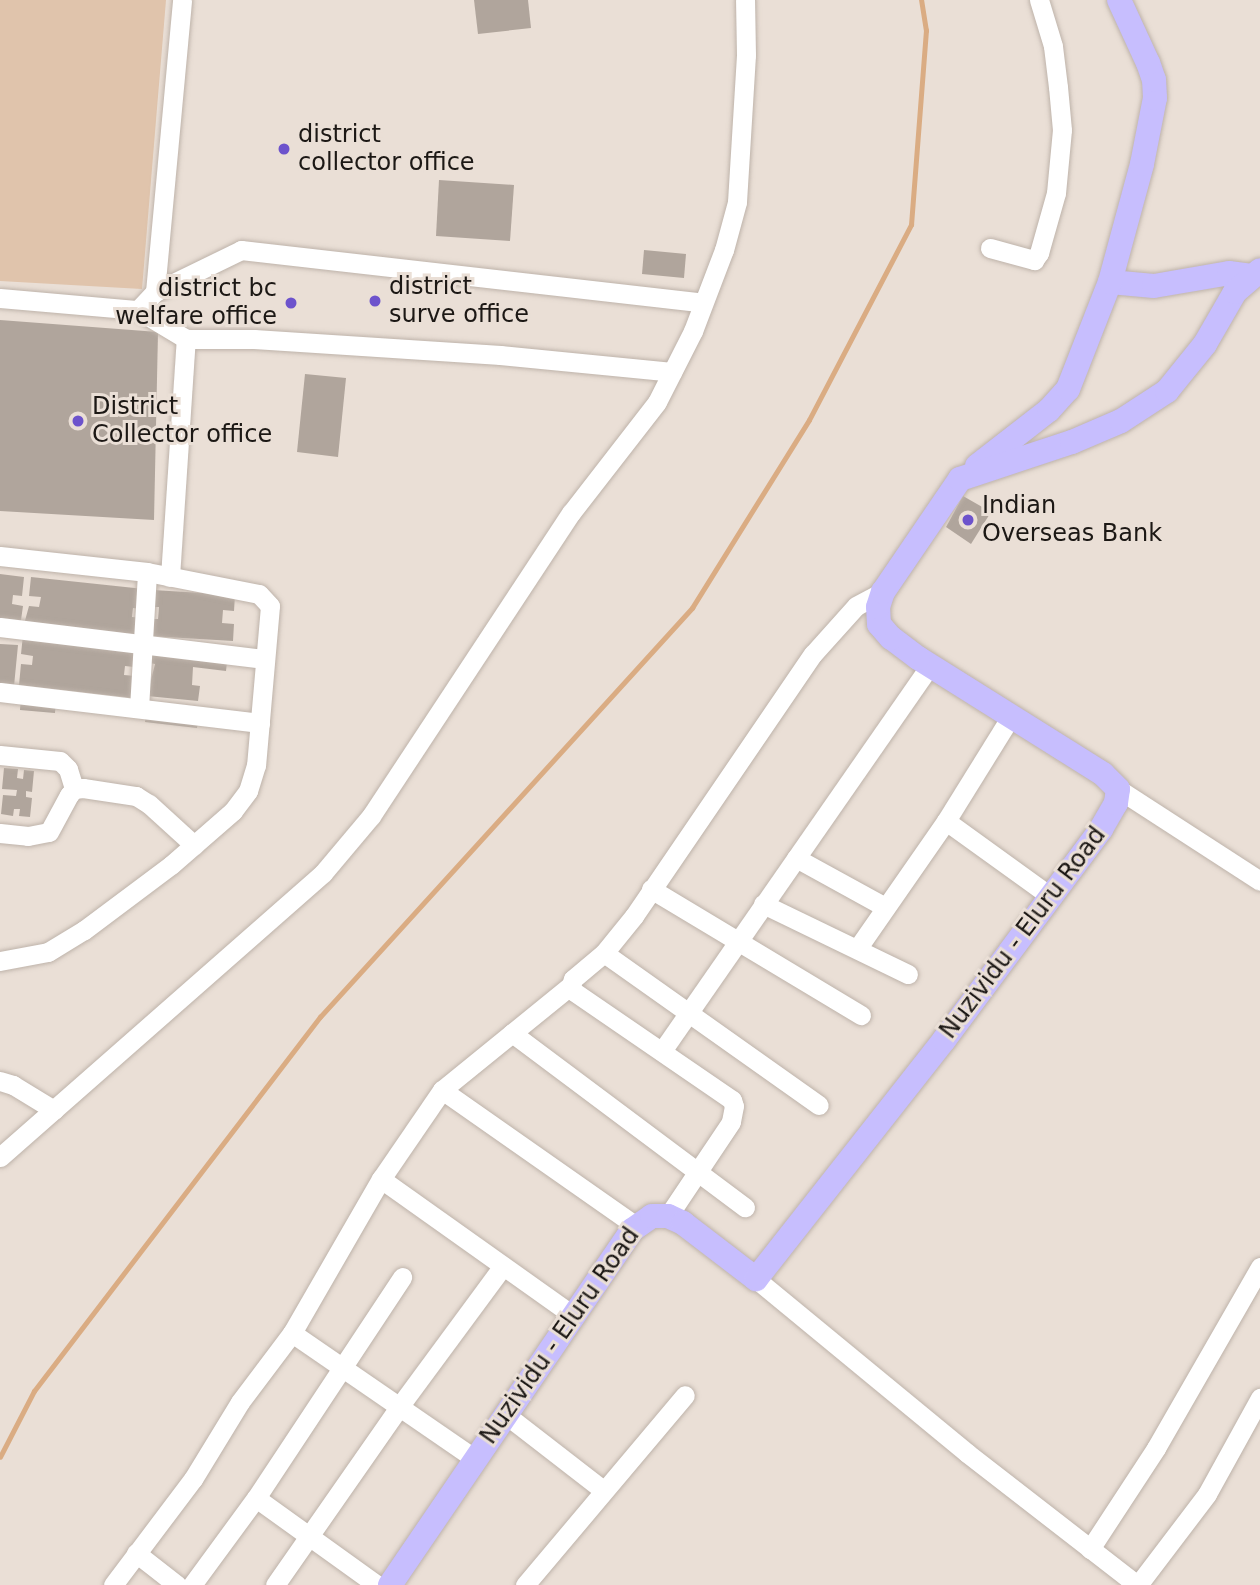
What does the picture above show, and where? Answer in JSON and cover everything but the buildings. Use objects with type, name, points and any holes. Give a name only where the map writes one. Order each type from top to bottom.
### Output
[{"type":"main road","points":[[1118,789],[1103,774],[930,666],[891,638],[879,624],[878,607],[884,591],[960,479],[1048,410],[1069,389],[1110,282],[1150,129],[1155,99],[1151,71],[1119,0]]},
{"type":"main road","points":[[1110,282],[1154,286],[1229,273],[1256,273]]},
{"type":"main road","points":[[960,479],[1072,442],[1121,421],[1167,391],[1205,344],[1235,292],[1256,273]]},
{"type":"main road","name":"Nuzividu - Eluru Road","points":[[390,1585],[474,1458],[636,1226],[652,1216],[668,1216],[689,1227],[756,1279],[869,1138],[1101,829],[1116,803],[1118,789]]},
{"type":"street","points":[[155,292],[171,141],[181,0]]},
{"type":"street","points":[[0,1157],[323,873],[371,816],[571,513],[657,401],[693,331],[724,250],[737,202],[746,55],[746,0]]},
{"type":"street","points":[[990,248],[1034,261],[1039,253],[1056,193],[1062,130],[1052,46],[1039,0]]},
{"type":"street","points":[[138,310],[155,292],[241,250],[703,303]]},
{"type":"street","points":[[0,298],[138,310],[186,339],[254,339],[500,355],[672,372]]},
{"type":"street","points":[[170,577],[186,339]]},
{"type":"street","points":[[0,556],[147,572],[264,598],[270,606],[256,765],[248,791],[233,811],[194,845],[84,930],[48,952],[0,961]]},
{"type":"street","points":[[139,708],[147,572]]},
{"type":"street","points":[[113,1585],[193,1479],[240,1402],[292,1333],[381,1178],[442,1090],[571,985],[573,979],[604,953],[813,654],[856,606],[884,591]]},
{"type":"street","points":[[0,627],[143,642],[265,659]]},
{"type":"street","points":[[662,1051],[930,666]]},
{"type":"street","points":[[0,692],[260,723]]},
{"type":"street","points":[[857,949],[946,821],[1011,716]]},
{"type":"street","points":[[0,755],[60,761],[68,769],[75,789]]},
{"type":"street","points":[[75,789],[136,796],[149,804],[194,845]]},
{"type":"street","points":[[0,833],[28,836],[48,832],[75,789]]},
{"type":"street","points":[[1118,789],[1260,881]]},
{"type":"street","points":[[946,821],[1051,896]]},
{"type":"street","points":[[796,858],[885,907]]},
{"type":"street","points":[[650,889],[861,1015]]},
{"type":"street","points":[[763,904],[908,974]]},
{"type":"street","points":[[604,953],[819,1105]]},
{"type":"street","points":[[571,985],[573,991],[732,1100],[734,1106],[731,1122],[668,1216]]},
{"type":"street","points":[[512,1033],[745,1208]]},
{"type":"street","points":[[0,1081],[13,1085],[54,1110]]},
{"type":"street","points":[[442,1090],[636,1226]]},
{"type":"street","points":[[381,1178],[573,1316]]},
{"type":"street","points":[[275,1585],[399,1407],[503,1266]]},
{"type":"street","points":[[1090,1549],[1156,1448],[1260,1267]]},
{"type":"street","points":[[192,1585],[256,1498],[402,1277]]},
{"type":"street","points":[[756,1279],[967,1453],[1138,1585],[1207,1494],[1258,1405]]},
{"type":"street","points":[[292,1333],[474,1458]]},
{"type":"street","points":[[525,1585],[685,1395]]},
{"type":"street","points":[[505,1414],[603,1490]]},
{"type":"street","points":[[256,1498],[308,1538],[377,1585]]},
{"type":"street","points":[[136,1553],[177,1585]]},
{"type":"shaded area","points":[[0,0],[166,0],[142,289],[0,281]]},
{"type":"waterway","points":[[0,1457],[34,1391],[320,1017],[692,608],[809,420],[911,225],[926,31],[921,0]]},
{"type":"place","name":"district collector office","points":[[284,149]]},
{"type":"place","name":"district surve office","points":[[375,301]]},
{"type":"place","name":"district bc welfare office","points":[[291,303]]},
{"type":"place","name":"District Collector office","points":[[78,421]]},
{"type":"place","name":"Indian Overseas Bank","points":[[968,520]]}]
